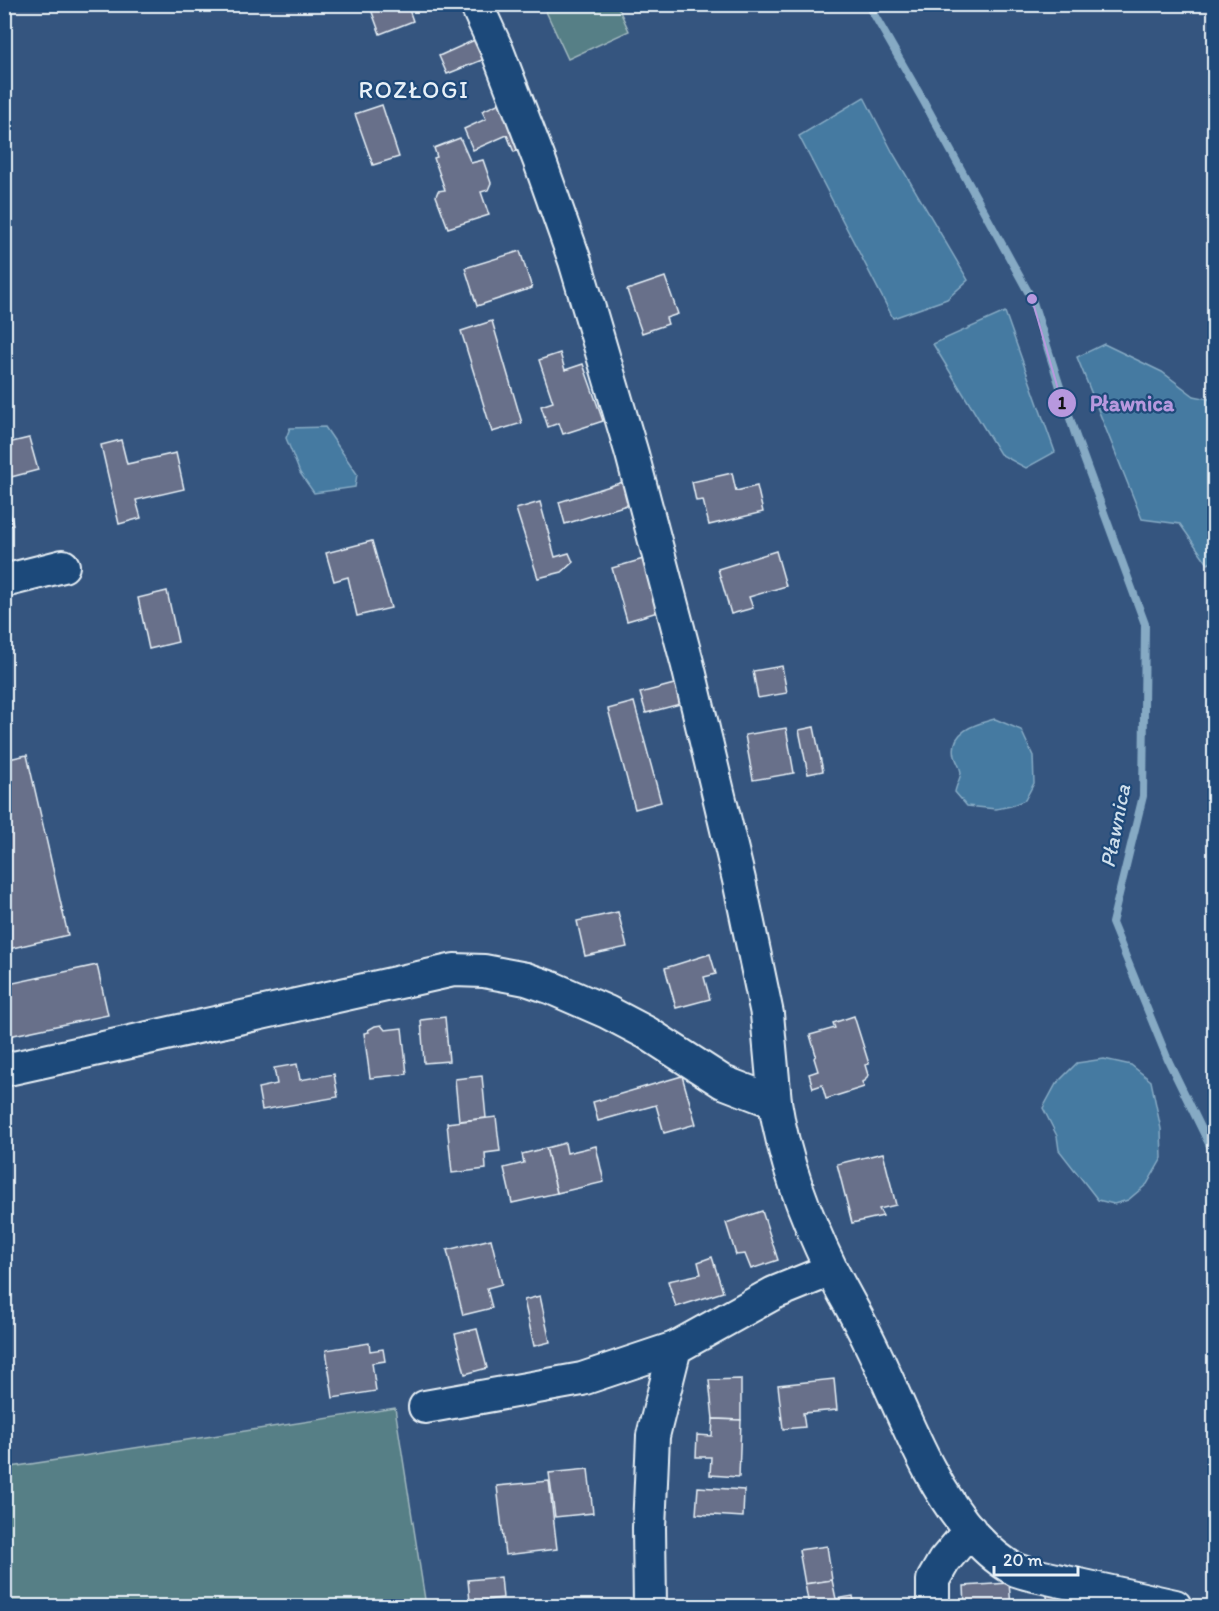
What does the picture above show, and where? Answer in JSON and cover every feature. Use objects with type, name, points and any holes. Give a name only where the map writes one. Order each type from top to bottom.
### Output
[{"type":"street","points":[[476,4],[497,50],[575,261],[632,454],[688,666],[739,880],[767,1014],[779,1129],[807,1218],[942,1493],[985,1548],[1016,1570],[1175,1606]]},
{"type":"street","points":[[4,581],[63,566]]},
{"type":"street","points":[[4,1070],[454,970],[484,971],[535,982],[607,1012],[647,1033],[723,1082],[775,1102]]},
{"type":"street","points":[[425,1407],[582,1379],[675,1348],[774,1293],[831,1270]]},
{"type":"street","points":[[650,1606],[649,1528],[652,1436],[675,1348]]},
{"type":"street","points":[[933,1606],[933,1580],[944,1561],[969,1530]]},
{"type":"green space","points":[[543,5],[617,5],[629,31],[568,59]]},
{"type":"green space","points":[[395,1408],[426,1606],[5,1606],[5,1468]]},
{"type":"water","points":[[864,97],[893,153],[968,280],[947,299],[893,318],[799,136]]},
{"type":"water","points":[[1005,312],[1055,452],[1026,468],[1000,454],[933,344]]},
{"type":"water","points":[[1104,344],[1162,372],[1194,396],[1214,400],[1214,561],[1208,564],[1180,524],[1142,519],[1077,357]]},
{"type":"water","points":[[325,427],[357,474],[355,487],[314,493],[300,473],[286,438],[290,428]]},
{"type":"water","points":[[995,719],[1021,730],[1033,756],[1034,783],[1025,800],[1011,806],[996,809],[967,806],[955,792],[961,773],[955,756],[956,740],[960,734],[973,726]]},
{"type":"water","points":[[1104,1059],[1131,1065],[1151,1081],[1161,1129],[1162,1158],[1147,1184],[1128,1200],[1114,1204],[1098,1200],[1059,1150],[1057,1136],[1043,1108],[1056,1084],[1077,1063]]},
{"type":"building","points":[[369,4],[407,4],[413,21],[380,34]]},
{"type":"building","points":[[479,38],[487,58],[447,74],[439,56]]},
{"type":"building","points":[[502,102],[522,149],[514,152],[507,135],[473,150],[464,129],[486,119],[482,111]]},
{"type":"building","points":[[382,105],[399,157],[373,165],[355,114]]},
{"type":"building","points":[[460,138],[471,163],[483,160],[491,183],[488,190],[481,192],[489,215],[448,228],[436,196],[438,191],[445,190],[434,158],[437,157],[434,148]]},
{"type":"building","points":[[520,251],[532,288],[477,306],[465,268]]},
{"type":"building","points":[[665,277],[678,314],[666,318],[668,324],[642,333],[627,290]]},
{"type":"building","points":[[492,321],[522,423],[492,432],[461,331]]},
{"type":"building","points":[[560,353],[565,370],[583,364],[603,421],[563,434],[559,423],[548,427],[541,406],[553,402],[539,360]]},
{"type":"building","points":[[29,438],[38,470],[11,477],[4,454],[4,444]]},
{"type":"building","points":[[121,440],[127,464],[176,453],[184,489],[136,500],[141,518],[119,524],[101,445]]},
{"type":"building","points":[[732,473],[736,491],[757,486],[763,512],[709,525],[703,500],[696,501],[692,482]]},
{"type":"building","points":[[623,482],[630,504],[565,524],[559,502]]},
{"type":"building","points":[[4,488],[13,525],[4,527]]},
{"type":"building","points":[[540,502],[555,557],[569,553],[573,562],[562,572],[538,578],[516,509]]},
{"type":"building","points":[[372,541],[391,608],[357,616],[348,577],[334,581],[326,553]]},
{"type":"building","points":[[776,551],[786,586],[749,597],[753,608],[731,614],[718,569]]},
{"type":"building","points":[[647,558],[661,611],[627,621],[612,568]]},
{"type":"building","points":[[167,591],[178,642],[149,649],[138,598]]},
{"type":"building","points":[[782,666],[787,693],[758,698],[753,671]]},
{"type":"building","points":[[678,683],[684,703],[646,713],[640,693]]},
{"type":"building","points":[[634,702],[661,802],[635,809],[608,709]]},
{"type":"building","points":[[814,727],[823,771],[808,774],[799,730]]},
{"type":"building","points":[[786,728],[794,773],[753,780],[745,735]]},
{"type":"building","points":[[27,755],[68,935],[4,950],[4,760]]},
{"type":"building","points":[[618,912],[627,947],[585,956],[577,921]]},
{"type":"building","points":[[710,954],[716,974],[704,977],[710,999],[676,1008],[665,968]]},
{"type":"building","points":[[97,965],[108,1015],[4,1037],[4,985]]},
{"type":"building","points":[[854,1016],[869,1064],[865,1065],[868,1075],[862,1082],[864,1087],[826,1099],[822,1085],[813,1088],[809,1074],[818,1071],[810,1035],[835,1028],[833,1023]]},
{"type":"building","points":[[445,1017],[449,1061],[424,1063],[421,1020]]},
{"type":"building","points":[[381,1025],[385,1030],[402,1028],[407,1074],[370,1078],[364,1033]]},
{"type":"building","points":[[297,1064],[300,1080],[334,1074],[338,1097],[262,1110],[258,1088],[277,1084],[274,1068]]},
{"type":"building","points":[[482,1076],[486,1118],[459,1121],[455,1079]]},
{"type":"building","points":[[682,1076],[696,1124],[664,1133],[656,1105],[598,1121],[593,1102]]},
{"type":"building","points":[[496,1117],[500,1151],[485,1153],[486,1169],[452,1173],[447,1123]]},
{"type":"building","points":[[565,1143],[567,1153],[596,1146],[604,1182],[557,1193],[546,1148]]},
{"type":"building","points":[[546,1148],[557,1193],[512,1203],[504,1168],[524,1163],[522,1154]]},
{"type":"building","points":[[883,1153],[896,1205],[879,1209],[883,1216],[852,1223],[837,1164]]},
{"type":"building","points":[[762,1211],[778,1260],[751,1269],[745,1254],[736,1255],[726,1223]]},
{"type":"building","points":[[491,1239],[502,1284],[487,1288],[492,1308],[463,1315],[447,1250]]},
{"type":"building","points":[[712,1257],[723,1292],[676,1307],[668,1281],[701,1274],[698,1262]]},
{"type":"building","points":[[540,1296],[550,1342],[534,1346],[524,1300]]},
{"type":"building","points":[[477,1329],[487,1368],[465,1374],[455,1334]]},
{"type":"building","points":[[369,1343],[370,1351],[383,1349],[385,1361],[372,1363],[376,1391],[333,1398],[326,1350]]},
{"type":"building","points":[[741,1379],[741,1420],[713,1419],[709,1380]]},
{"type":"building","points":[[834,1379],[837,1410],[803,1413],[805,1427],[783,1429],[778,1385]]},
{"type":"building","points":[[713,1419],[741,1420],[739,1477],[710,1475],[711,1457],[696,1457],[697,1435],[712,1436]]},
{"type":"building","points":[[588,1469],[593,1513],[555,1517],[549,1473]]},
{"type":"building","points":[[549,1481],[557,1549],[505,1555],[497,1486]]},
{"type":"building","points":[[698,1487],[744,1490],[743,1517],[696,1514]]},
{"type":"building","points":[[827,1546],[832,1580],[805,1584],[799,1550]]},
{"type":"building","points":[[501,1577],[503,1598],[470,1602],[468,1580]]},
{"type":"building","points":[[832,1580],[836,1599],[853,1596],[855,1606],[809,1606],[805,1584]]},
{"type":"building","points":[[1009,1583],[1011,1606],[965,1606],[964,1586]]},
{"type":"building","points":[[1046,1586],[1082,1593],[1081,1602],[1061,1599],[1062,1606],[1048,1606]]},
{"type":"waterway","name":"Pławnica","points":[[868,4],[1032,299],[1075,434],[1145,624],[1143,796],[1112,923],[1168,1060],[1214,1154]]},
{"type":"place","name":"Pławnica","points":[[1032,299]]},
{"type":"district","name":"ROZŁOGI","points":[[414,89]]}]
